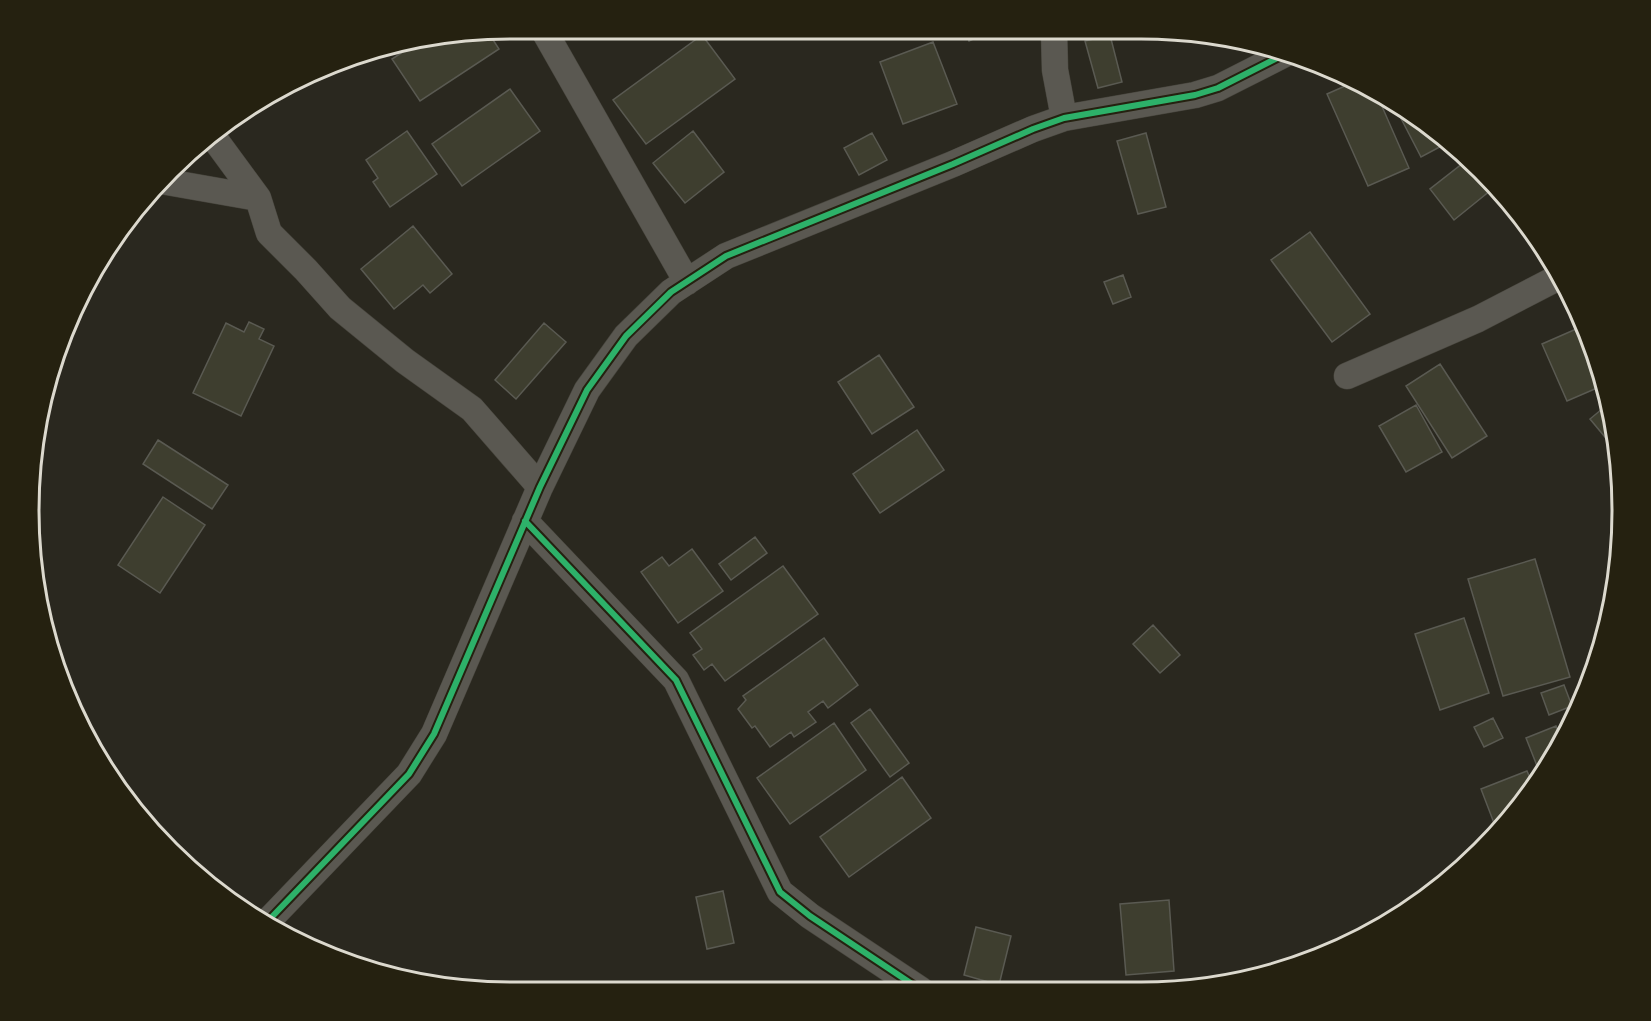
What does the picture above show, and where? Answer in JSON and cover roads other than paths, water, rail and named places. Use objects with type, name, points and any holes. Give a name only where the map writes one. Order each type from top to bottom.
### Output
[{"type":"street","points":[[549,39],[687,282]]},
{"type":"street","points":[[1054,39],[1055,70],[1064,118]]},
{"type":"street","points":[[272,917],[410,774],[434,734],[540,486],[587,390],[626,336],[671,292],[726,256],[1033,129],[1064,118],[1195,95],[1218,88],[1275,59]]},
{"type":"street","points":[[217,142],[258,198],[269,233],[340,308],[405,361],[472,409],[540,486]]},
{"type":"street","points":[[172,183],[258,198]]},
{"type":"street","points":[[1347,376],[1478,319],[1552,281]]},
{"type":"street","points":[[525,521],[676,680],[780,892],[810,916],[909,982]]}]
